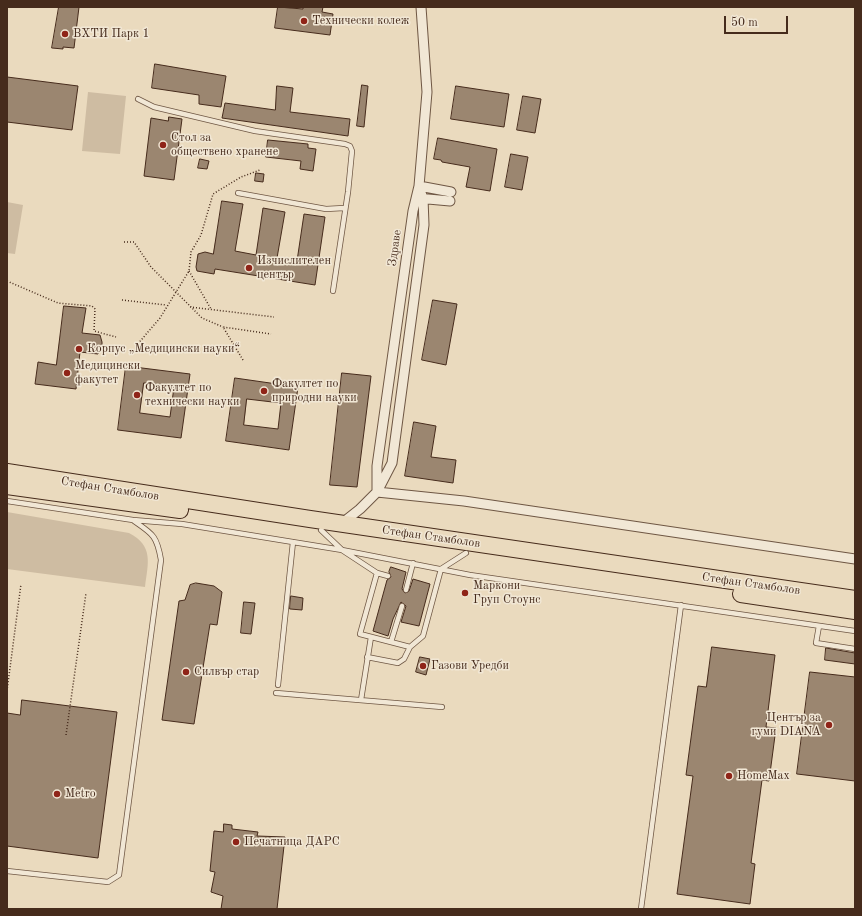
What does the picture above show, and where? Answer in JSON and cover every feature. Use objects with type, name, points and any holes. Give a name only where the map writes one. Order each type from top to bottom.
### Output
[{"type":"highway","name":"Стефан Стамболов","points":[[7,472],[340,524],[855,599]]},
{"type":"highway","name":"Стефан Стамболов","points":[[7,486],[321,530],[855,611]]},
{"type":"street","points":[[340,524],[360,509],[377,492],[392,463],[424,225],[419,198],[419,186],[427,92],[421,7]]},
{"type":"street","points":[[419,186],[451,197],[419,198]]},
{"type":"street","name":"Здраве","points":[[377,492],[377,466],[419,198]]},
{"type":"street","points":[[377,492],[464,501],[855,559]]},
{"type":"lane","points":[[138,98],[154,107],[256,131],[350,146],[352,151],[348,192],[344,208],[333,291]]},
{"type":"lane","points":[[238,193],[326,208],[344,208]]},
{"type":"lane","points":[[7,502],[133,520],[182,524],[342,550],[413,563],[470,576],[855,631]]},
{"type":"lane","points":[[7,871],[108,882],[119,875],[161,560],[159,548],[154,535],[133,520]]},
{"type":"lane","points":[[321,530],[342,550],[376,573],[388,576]]},
{"type":"lane","points":[[278,685],[294,542]]},
{"type":"lane","points":[[367,657],[398,663],[404,659],[410,647],[423,636],[441,569],[466,553]]},
{"type":"lane","points":[[406,590],[406,580],[413,563]]},
{"type":"lane","points":[[376,573],[360,634],[410,647]]},
{"type":"lane","points":[[641,909],[681,605]]},
{"type":"lane","points":[[391,642],[402,606]]},
{"type":"lane","points":[[819,626],[816,644],[855,649]]},
{"type":"lane","points":[[361,700],[371,637]]},
{"type":"lane","points":[[276,693],[442,707]]},
{"type":"path","points":[[136,346],[160,318],[166,305],[189,271],[191,252],[201,236],[214,194],[241,177],[260,170]]},
{"type":"path","points":[[124,242],[134,242],[151,267],[202,318],[223,327],[271,334]]},
{"type":"path","points":[[189,271],[211,309]]},
{"type":"path","points":[[7,281],[58,303],[92,306],[95,309],[94,331],[116,337]]},
{"type":"path","points":[[122,300],[166,305]]},
{"type":"path","points":[[190,307],[274,317]]},
{"type":"path","points":[[223,327],[243,360]]},
{"type":"path","points":[[7,691],[21,584]]},
{"type":"path","points":[[66,735],[86,593]]},
{"type":"shaded area","points":[[88,92],[126,96],[120,154],[82,151]]},
{"type":"shaded area","points":[[7,202],[23,205],[15,254],[7,253]]},
{"type":"shaded area","points":[[7,512],[129,533],[137,538],[146,549],[148,563],[145,587],[7,569]]},
{"type":"building","name":"ВХТИ Парк 1","points":[[59,7],[79,7],[74,48],[52,48]]},
{"type":"building","name":"Технически колеж","points":[[278,7],[303,9],[303,7],[323,7],[322,12],[333,14],[330,35],[275,28]]},
{"type":"building","points":[[155,64],[226,76],[221,107],[199,104],[199,95],[152,88]]},
{"type":"building","points":[[7,77],[78,86],[72,130],[7,122]]},
{"type":"building","points":[[362,85],[368,86],[364,127],[357,126]]},
{"type":"building","points":[[277,86],[293,88],[290,112],[350,119],[348,136],[222,118],[225,103],[275,110]]},
{"type":"building","points":[[456,86],[509,94],[504,127],[451,119]]},
{"type":"building","points":[[523,96],[541,99],[535,133],[517,130]]},
{"type":"building","name":"Стол за обществено хранене","points":[[169,117],[182,119],[174,180],[144,176],[151,118],[168,121]]},
{"type":"building","points":[[438,138],[497,149],[490,191],[466,187],[470,167],[434,159]]},
{"type":"building","points":[[268,140],[308,144],[308,148],[316,149],[313,171],[300,169],[301,161],[266,157]]},
{"type":"building","points":[[511,154],[528,157],[522,190],[505,187]]},
{"type":"building","points":[[200,159],[209,161],[207,169],[198,168]]},
{"type":"building","points":[[256,173],[264,174],[263,182],[255,181]]},
{"type":"building","points":[[222,201],[243,204],[235,251],[256,255],[263,208],[285,212],[277,258],[297,261],[304,214],[325,217],[315,285],[215,269],[214,274],[197,271],[196,267],[198,254],[205,252],[213,254]]},
{"type":"building","points":[[433,300],[457,304],[446,365],[422,360]]},
{"type":"building","name":"Корпус „Медицински науки“","points":[[64,306],[86,308],[82,333],[100,335],[102,342],[102,347],[98,354],[80,352],[76,389],[35,384],[38,362],[56,365]]},
{"type":"building","points":[[126,366],[190,374],[181,438],[118,430]],"holes":[[[144,383],[174,387],[170,417],[140,413]]]},
{"type":"building","points":[[342,373],[371,376],[357,487],[330,485]]},
{"type":"building","points":[[235,378],[298,387],[289,450],[226,441]],"holes":[[[247,399],[281,403],[278,429],[244,425]]]},
{"type":"building","points":[[414,422],[436,426],[431,457],[456,460],[453,483],[405,476]]},
{"type":"building","points":[[391,567],[406,572],[402,589],[405,593],[409,591],[413,579],[430,584],[419,626],[401,622],[406,606],[401,602],[393,619],[388,636],[373,631],[387,580],[391,577],[389,572]]},
{"type":"building","name":"Силвър стар","points":[[196,583],[214,586],[222,592],[217,625],[210,624],[194,724],[162,720],[179,601],[185,600],[190,585]]},
{"type":"building","points":[[291,596],[303,598],[302,610],[290,609]]},
{"type":"building","points":[[244,602],[255,603],[251,634],[241,633]]},
{"type":"building","name":"HomeMax","points":[[712,647],[775,655],[766,727],[776,728],[769,781],[762,780],[751,863],[755,864],[750,904],[677,894],[693,776],[686,775],[698,686],[706,687]]},
{"type":"building","points":[[826,648],[855,653],[855,664],[825,660]]},
{"type":"building","name":"Газови Уредби","points":[[420,657],[430,659],[426,675],[416,672]]},
{"type":"building","name":"Център за гуми DIANA","points":[[810,672],[855,677],[855,781],[797,774]]},
{"type":"building","name":"Metro","points":[[22,700],[117,712],[98,858],[7,846],[7,713],[20,715]]},
{"type":"building","points":[[224,824],[232,825],[232,829],[258,832],[257,836],[285,837],[277,909],[221,909],[223,896],[211,892],[215,872],[210,871],[214,831],[223,832]]},
{"type":"place","name":"Технически колеж","points":[[304,21]]},
{"type":"place","name":"ВХТИ Парк 1","points":[[65,34]]},
{"type":"place","name":"Стол за обществено хранене","points":[[163,145]]},
{"type":"place","name":"Изчислителен център","points":[[249,268]]},
{"type":"place","name":"Корпус „Медицински науки“","points":[[79,349]]},
{"type":"place","name":"Медицински факутет","points":[[67,373]]},
{"type":"place","name":"Факултет по природни науки","points":[[264,391]]},
{"type":"place","name":"Факултет по технически науки","points":[[137,395]]},
{"type":"place","name":"Маркони Груп Стоунс","points":[[465,593]]},
{"type":"place","name":"Газови Уредби","points":[[423,666]]},
{"type":"place","name":"Силвър стар","points":[[186,672]]},
{"type":"place","name":"Център за гуми DIANA","points":[[829,725]]},
{"type":"place","name":"HomeMax","points":[[729,776]]},
{"type":"place","name":"Metro","points":[[57,794]]},
{"type":"place","name":"Печатница ДАРС","points":[[236,842]]}]
